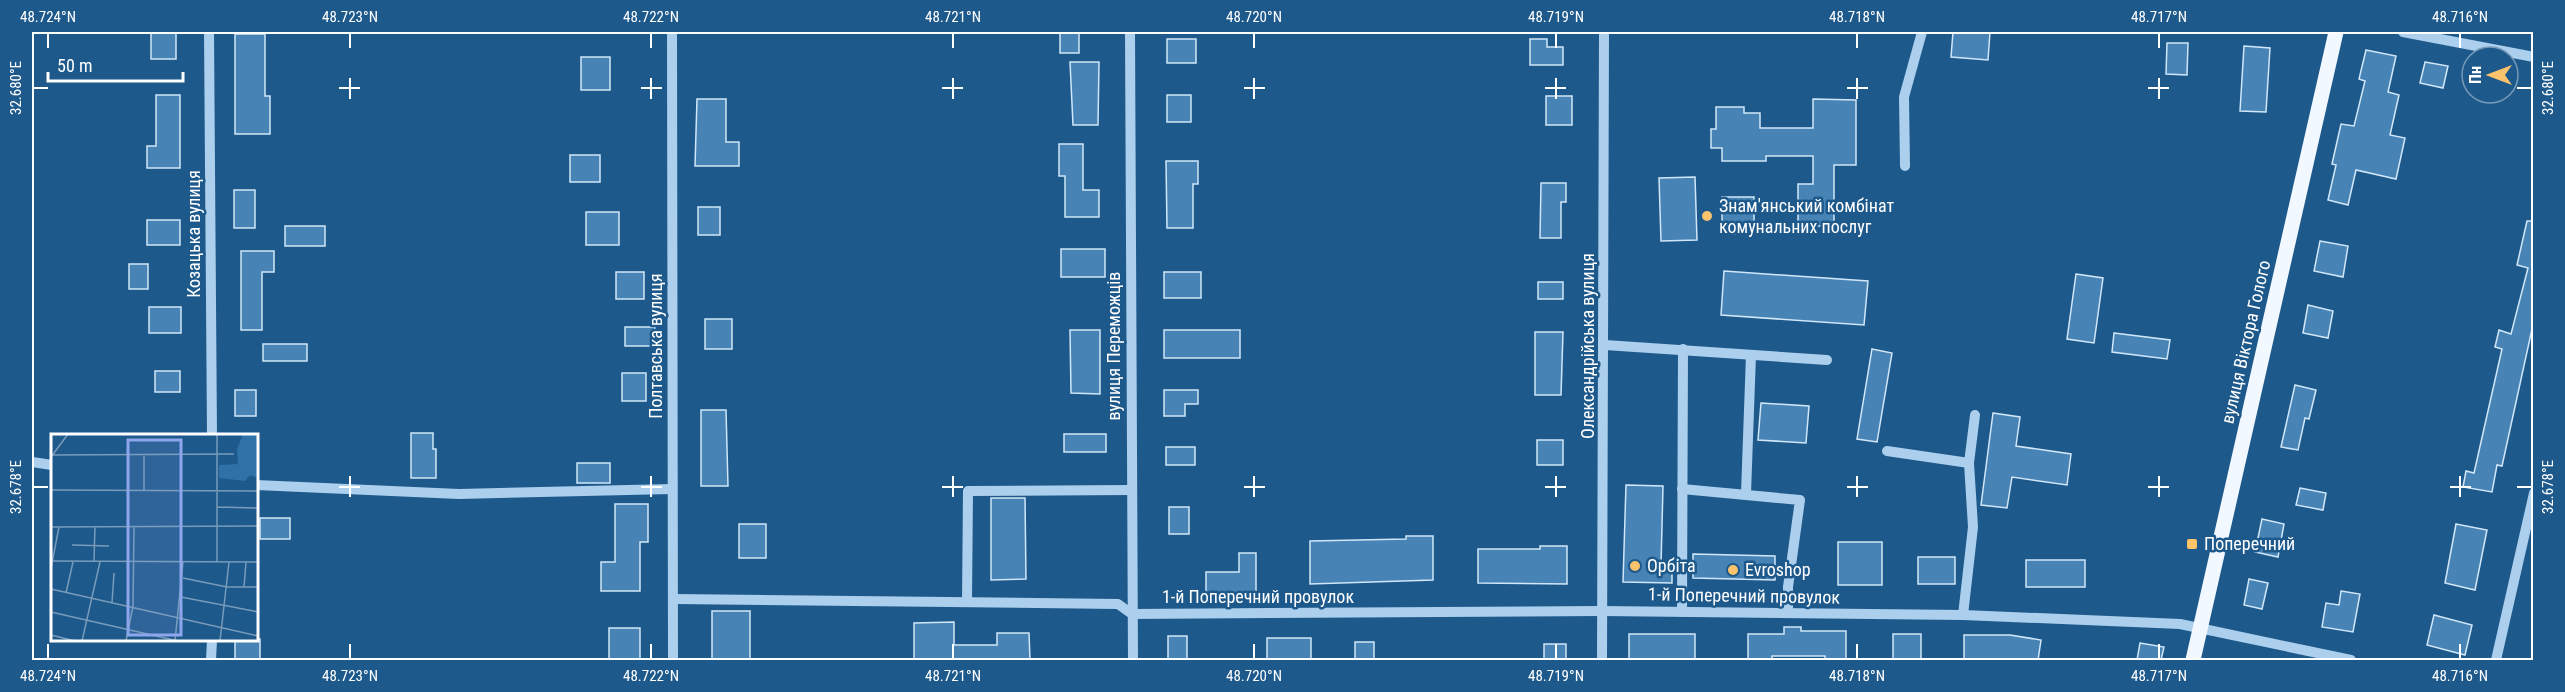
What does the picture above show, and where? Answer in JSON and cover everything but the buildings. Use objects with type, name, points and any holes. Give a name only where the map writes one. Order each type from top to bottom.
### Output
[{"type":"main road","name":"вулиця Віктора Голого","points":[[2193,660],[2336,32]]},
{"type":"street","name":"Козацька вулиця","points":[[209,32],[212,434]]},
{"type":"street","name":"Полтавська вулиця","points":[[672,32],[673,660]]},
{"type":"street","name":"вулиця Переможців","points":[[1130,32],[1133,660]]},
{"type":"street","name":"Олександрійська вулиця","points":[[1602,660],[1605,345],[1604,32]]},
{"type":"street","points":[[1905,166],[1904,98],[1922,32]]},
{"type":"street","points":[[2403,32],[2534,57]]},
{"type":"street","points":[[1605,345],[1827,360]]},
{"type":"street","points":[[1682,612],[1683,349]]},
{"type":"street","points":[[1746,493],[1751,355]]},
{"type":"street","points":[[1963,615],[1973,528],[1969,464],[1975,415]]},
{"type":"street","points":[[1887,451],[1969,464]]},
{"type":"street","points":[[32,462],[51,465]]},
{"type":"street","points":[[258,486],[459,494],[672,489]]},
{"type":"street","points":[[1682,489],[1746,493],[1800,500],[1788,586],[1788,613]]},
{"type":"street","points":[[967,602],[968,491],[1131,490]]},
{"type":"street","points":[[2496,660],[2534,493]]},
{"type":"street","points":[[674,599],[1118,604],[1132,614]]},
{"type":"street","name":"1-й Поперечний провулок","points":[[1132,614],[1602,611],[1963,615],[2180,624],[2351,660]]},
{"type":"street","points":[[211,660],[212,641]]},
{"type":"place","name":"Знам'янський комбінат комунальних послуг","points":[[1707,216]]},
{"type":"place","name":"Поперечний","points":[[2192,544]]},
{"type":"place","name":"Орбіта","points":[[1635,566]]},
{"type":"place","name":"Evroshop","points":[[1733,570]]}]
